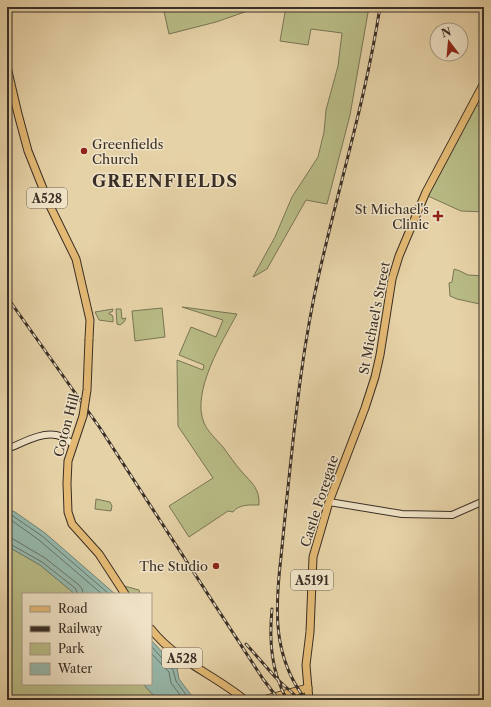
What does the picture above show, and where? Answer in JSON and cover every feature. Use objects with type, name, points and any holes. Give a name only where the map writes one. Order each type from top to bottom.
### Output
[{"type":"main road","name":"Coton Hill","points":[[7,67],[28,151],[50,206],[76,260],[90,320],[87,390],[83,416],[73,444],[68,465],[67,500],[69,518],[72,524],[108,566],[124,593]]},
{"type":"main road","name":"St Michael's Street","points":[[365,408],[376,377],[392,279],[399,256],[426,192],[484,83]]},
{"type":"main road","name":"Castle Foregate","points":[[309,700],[306,665],[310,632],[313,557],[329,502],[365,408]]},
{"type":"main road","name":"A528","points":[[152,630],[160,640],[189,664],[217,680],[245,700]]},
{"type":"main road","points":[[263,700],[308,688]]},
{"type":"street","points":[[7,450],[36,438],[51,435],[62,437],[73,444]]},
{"type":"street","points":[[329,502],[402,514],[452,515],[484,501]]},
{"type":"green space","points":[[163,7],[259,7],[216,22],[169,34]]},
{"type":"green space","points":[[286,7],[369,7],[350,115],[327,204],[306,200],[267,269],[253,277],[275,237],[292,197],[318,157],[324,132],[326,110],[338,66],[342,33],[311,29],[308,45],[280,41]]},
{"type":"green space","points":[[476,105],[484,108],[484,212],[461,211],[428,196]]},
{"type":"green space","points":[[454,269],[468,275],[484,276],[484,305],[450,296],[449,283],[452,282]]},
{"type":"green space","points":[[182,307],[237,314],[210,367],[205,382],[201,411],[204,423],[208,430],[252,483],[257,490],[259,499],[259,505],[245,506],[235,509],[233,512],[228,511],[189,537],[169,506],[213,478],[178,426],[177,360],[203,370],[204,365],[179,355],[191,327],[216,337],[223,320]]},
{"type":"green space","points":[[162,308],[165,337],[135,341],[132,311]]},
{"type":"green space","points":[[113,309],[109,314],[113,317],[113,322],[99,320],[95,312]]},
{"type":"green space","points":[[116,309],[121,309],[122,319],[126,318],[120,325],[117,324]]},
{"type":"green space","points":[[96,499],[110,502],[112,506],[111,511],[95,509]]},
{"type":"green space","points":[[7,546],[40,565],[74,593],[22,593],[22,685],[144,685],[158,700],[7,700]]},
{"type":"green space","points":[[124,586],[139,590],[140,593],[128,593]]},
{"type":"water","points":[[7,509],[15,512],[45,533],[114,593],[74,593],[40,565],[7,546]]},
{"type":"water","points":[[152,641],[177,668],[179,679],[195,700],[158,700],[144,685],[152,685]]},
{"type":"railway","points":[[306,700],[295,684],[287,667],[278,632],[277,613],[279,576],[290,469],[300,385],[313,302],[360,108],[380,7]]},
{"type":"railway","points":[[7,297],[100,428],[263,679],[279,700]]},
{"type":"railway","points":[[272,609],[272,656],[277,678],[287,700]]},
{"type":"railway","points":[[246,644],[276,678],[300,700]]},
{"type":"place","name":"Greenfields Church","points":[[84,151]]},
{"type":"place","name":"St Michael's Clinic","points":[[438,216]]},
{"type":"place","name":"The Studio","points":[[216,566]]},
{"type":"district","name":"GREENFIELDS","points":[[165,181]]}]
